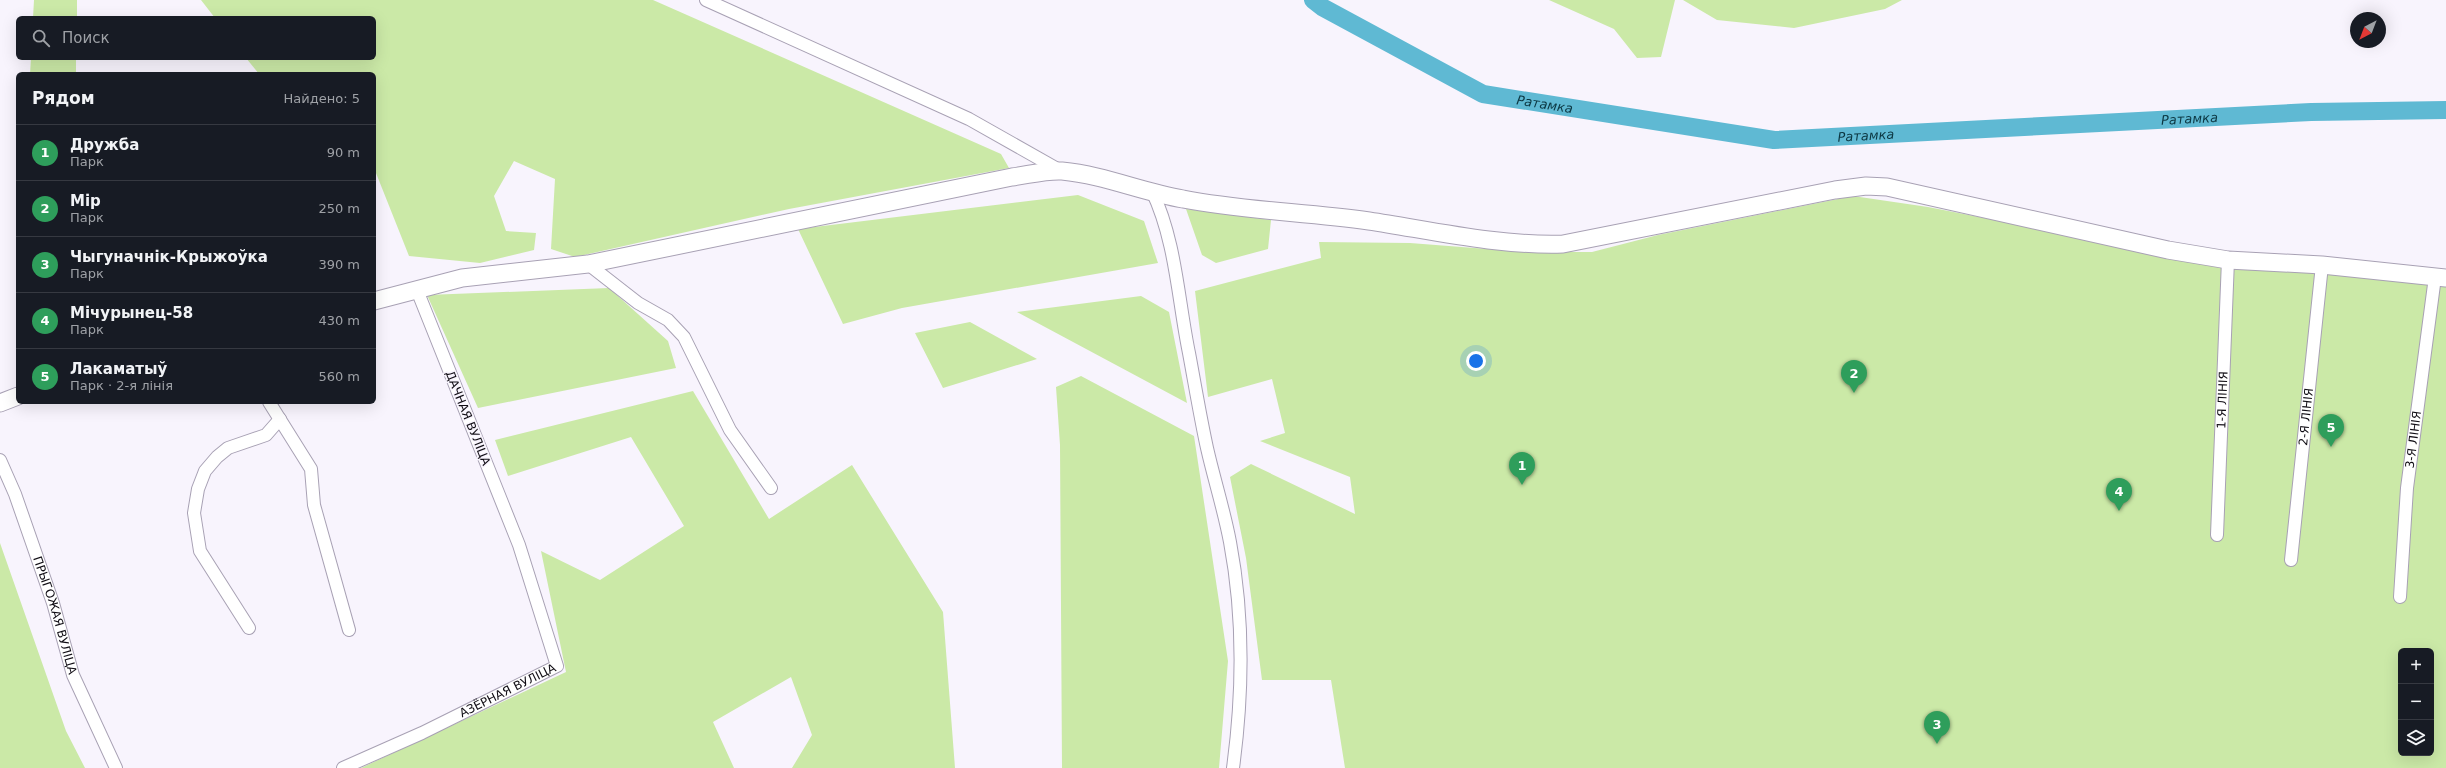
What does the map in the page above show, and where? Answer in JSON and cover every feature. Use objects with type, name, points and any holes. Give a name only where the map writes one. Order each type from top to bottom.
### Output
[{"type":"street","points":[[706,0],[969,119],[1061,171]]},
{"type":"street","points":[[376,300],[462,278],[588,264],[1012,177],[1061,171],[1105,178],[1152,191],[1213,204],[1367,221],[1464,237],[1530,244],[1571,242],[1835,190],[1866,186],[1887,187],[2228,263],[2438,279]]},
{"type":"street","points":[[1152,191],[1163,217],[1179,288],[1188,349],[1207,448],[1230,542],[1236,585],[1241,652],[1233,768]]},
{"type":"street","name":"1-Я ЛІНІЯ","points":[[2217,535],[2228,263]]},
{"type":"street","points":[[588,264],[614,286],[638,303],[668,320],[684,337],[730,430],[770,488]]},
{"type":"street","name":"2-Я ЛІНІЯ","points":[[2291,560],[2322,269]]},
{"type":"street","name":"3-Я ЛІНІЯ","points":[[2400,597],[2407,488],[2438,279]]},
{"type":"street","name":"ДАЧНАЯ ВУЛІЦА","points":[[417,290],[519,545]]},
{"type":"street","points":[[0,403],[16,397]]},
{"type":"street","points":[[270,404],[311,469],[314,505],[349,630]]},
{"type":"street","points":[[249,628],[200,551],[194,513],[198,489],[205,472],[217,457],[228,448],[266,435],[280,419]]},
{"type":"street","name":"ПРЫГОЖАЯ ВУЛІЦА","points":[[0,460],[15,494],[53,603],[73,675],[116,768]]},
{"type":"street","name":"АЗЁРНАЯ ВУЛІЦА","points":[[343,768],[422,733],[557,666],[519,545]]},
{"type":"green space","points":[[34,0],[77,0],[77,16],[33,16]]},
{"type":"green space","points":[[201,0],[653,0],[1001,154],[1009,168],[789,209],[575,257],[551,249],[555,179],[514,161],[494,196],[506,231],[536,233],[534,250],[480,263],[409,256],[376,173],[376,72],[257,72],[248,60],[376,60],[376,16],[213,16]]},
{"type":"green space","points":[[1549,0],[1675,0],[1661,57],[1637,58],[1614,29]]},
{"type":"green space","points":[[1683,0],[1902,0],[1885,9],[1794,28],[1717,20]]},
{"type":"green space","points":[[31,60],[76,60],[76,72],[30,72]]},
{"type":"green space","points":[[1078,195],[1144,221],[1158,263],[902,308],[843,324],[798,229]]},
{"type":"green space","points":[[1853,196],[1928,207],[2030,227],[2446,283],[2446,768],[1345,768],[1331,680],[1262,680],[1246,558],[1230,477],[1251,464],[1355,514],[1350,477],[1260,441],[1285,433],[1272,379],[1208,397],[1195,291],[1321,258],[1319,242],[1410,243],[1526,252],[1592,252],[1658,235]]},
{"type":"green space","points":[[1186,209],[1271,220],[1268,249],[1216,263],[1202,255]]},
{"type":"green space","points":[[609,288],[668,341],[676,368],[478,408],[427,295]]},
{"type":"green space","points":[[1141,296],[1169,312],[1187,403],[1017,312]]},
{"type":"green space","points":[[970,322],[1037,359],[943,388],[915,333]]},
{"type":"green space","points":[[1081,376],[1194,436],[1228,661],[1219,768],[1062,768],[1060,445],[1056,387]]},
{"type":"green space","points":[[693,391],[769,519],[852,465],[943,612],[955,768],[792,768],[812,735],[791,677],[713,722],[734,768],[361,768],[566,672],[541,551],[600,580],[684,526],[631,437],[508,476],[495,440]]},
{"type":"green space","points":[[0,543],[66,731],[85,768],[0,768]]},
{"type":"waterway","name":"Ратамка","points":[[1313,0],[1322,7],[1483,94],[1774,140],[2311,112],[2446,110]]},
{"type":"place","name":"Мір","points":[[1854,393]]},
{"type":"place","name":"Лакаматыў","points":[[2331,447]]},
{"type":"place","name":"Дружба","points":[[1522,485]]},
{"type":"place","name":"Мічурынец-58","points":[[2119,511]]},
{"type":"place","name":"Чыгуначнік-Крыжоўка","points":[[1937,744]]}]
